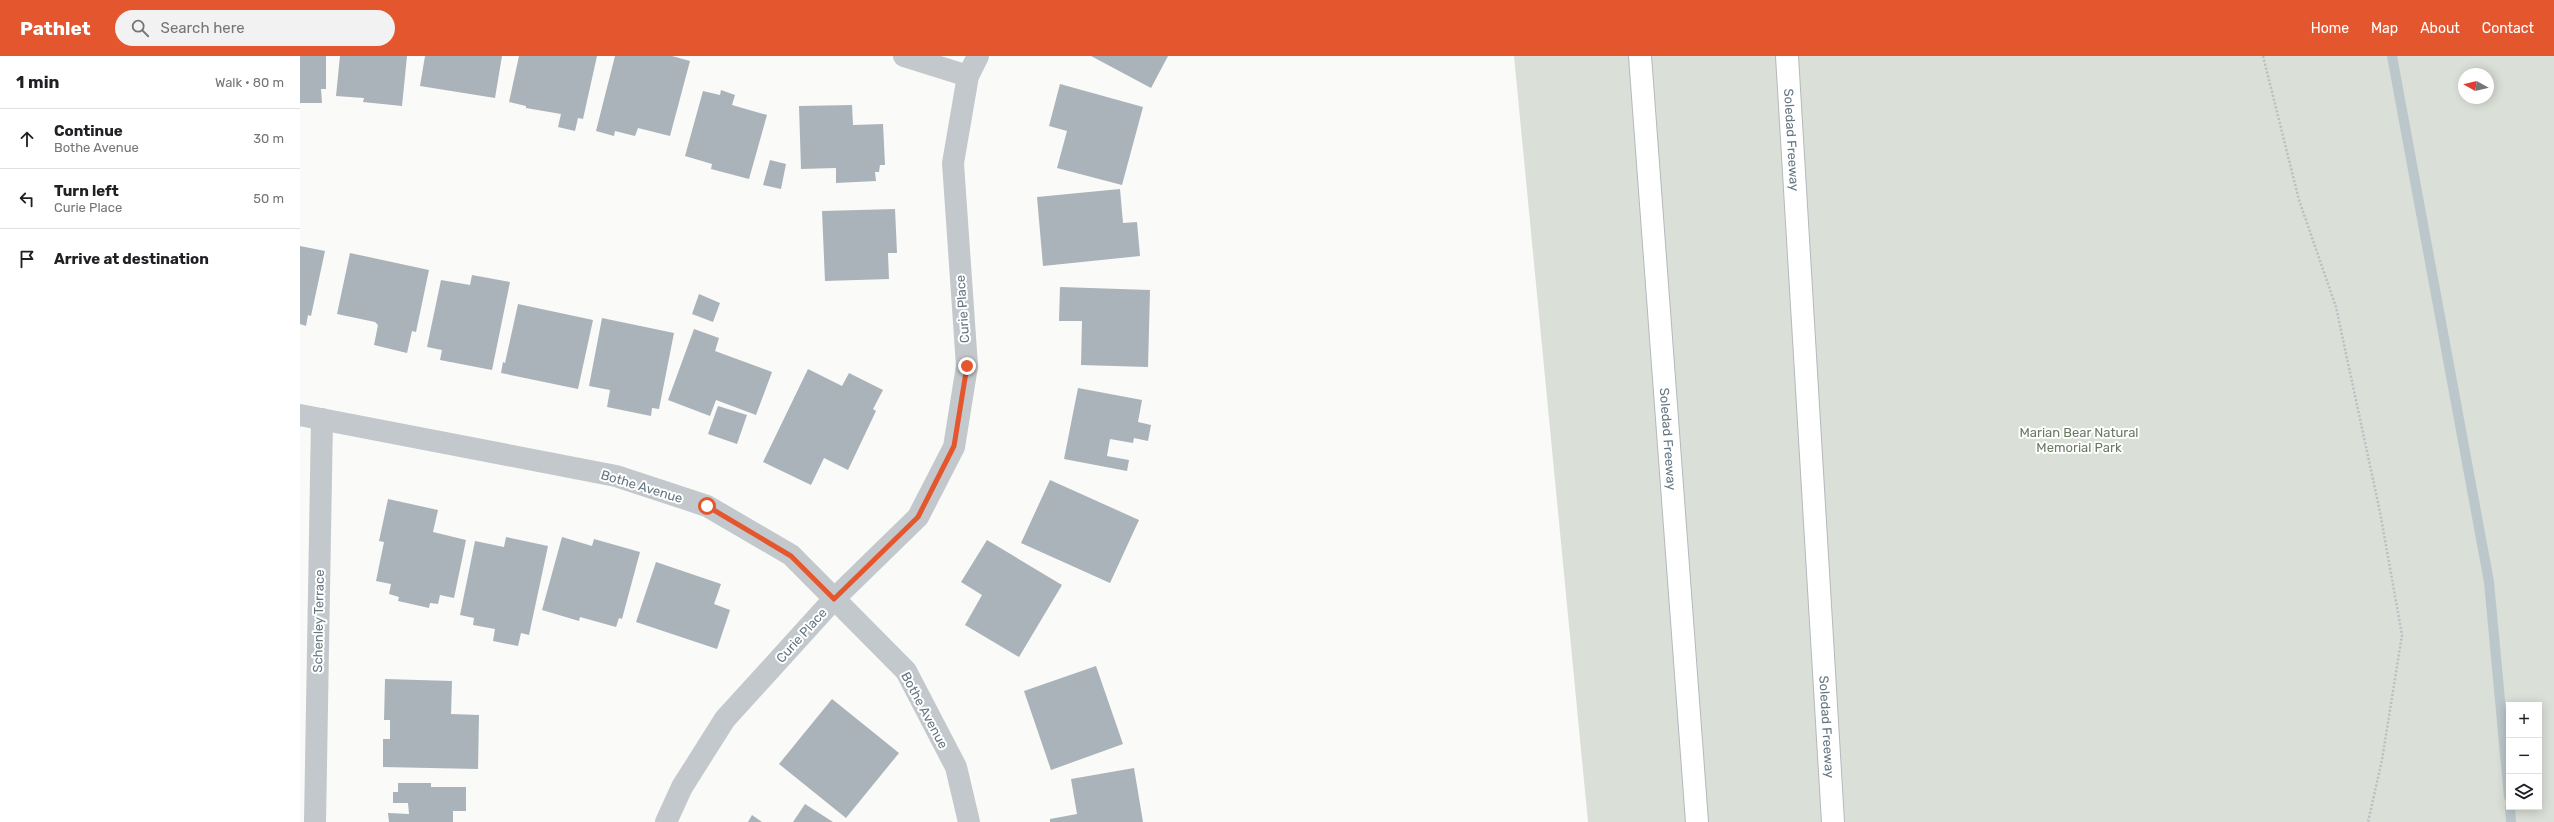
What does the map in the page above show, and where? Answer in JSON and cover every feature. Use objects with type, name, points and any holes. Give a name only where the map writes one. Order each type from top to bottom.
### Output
[{"type":"highway","name":"Soledad Freeway","points":[[1640,56],[1697,822]]},
{"type":"highway","name":"Soledad Freeway","points":[[1787,56],[1833,822]]},
{"type":"street","points":[[904,56],[968,76]]},
{"type":"street","name":"Curie Place","points":[[666,822],[682,787],[725,719],[834,599],[918,517],[954,446],[967,366],[953,163],[968,76],[978,56]]},
{"type":"street","name":"Bothe Avenue","points":[[300,415],[616,476],[707,506],[791,556],[906,672],[956,768],[970,822]]},
{"type":"street","name":"Schenley Terrace","points":[[314,822],[322,419]]},
{"type":"path","points":[[2263,56],[2299,200],[2336,307],[2380,512],[2402,635],[2382,760],[2368,822]]},
{"type":"green space","name":"Marian Bear Natural Memorial Park","points":[[1514,56],[2554,56],[2554,822],[1588,822]]},
{"type":"building","points":[[300,56],[326,56],[326,89],[321,89],[322,103],[300,103]]},
{"type":"building","points":[[340,56],[407,56],[402,106],[363,102],[364,98],[336,96]]},
{"type":"building","points":[[425,56],[502,56],[495,98],[420,86]]},
{"type":"building","points":[[519,56],[597,56],[583,119],[578,118],[575,131],[558,127],[561,114],[526,108],[526,106],[509,102]]},
{"type":"building","points":[[615,56],[672,56],[690,61],[670,136],[638,128],[635,136],[615,131],[614,136],[596,131]]},
{"type":"building","points":[[1091,56],[1168,56],[1151,88]]},
{"type":"building","points":[[1060,84],[1143,107],[1122,185],[1057,168],[1067,131],[1049,126]]},
{"type":"building","points":[[721,90],[735,95],[732,105],[767,115],[749,179],[711,169],[712,164],[685,156],[703,91],[720,95]]},
{"type":"building","points":[[852,105],[853,125],[883,124],[885,165],[880,165],[879,172],[875,172],[876,181],[836,183],[836,168],[801,169],[799,106]]},
{"type":"building","points":[[770,160],[786,164],[781,189],[763,185]]},
{"type":"building","points":[[1120,189],[1123,223],[1137,222],[1140,256],[1043,266],[1037,197]]},
{"type":"building","points":[[895,209],[897,253],[888,253],[889,279],[825,281],[822,211]]},
{"type":"building","points":[[300,246],[325,251],[311,316],[308,315],[306,326],[300,324]]},
{"type":"building","points":[[350,253],[429,270],[416,332],[412,331],[407,353],[374,345],[378,325],[375,322],[337,314]]},
{"type":"building","points":[[472,275],[510,282],[492,370],[440,360],[442,350],[427,347],[441,280],[470,285]]},
{"type":"building","points":[[1060,287],[1150,290],[1148,367],[1081,365],[1082,321],[1059,321]]},
{"type":"building","points":[[699,294],[720,303],[713,322],[692,314]]},
{"type":"building","points":[[518,304],[593,320],[578,389],[501,373],[503,362],[505,363]]},
{"type":"building","points":[[602,318],[674,333],[659,409],[652,408],[651,416],[607,407],[610,390],[589,386]]},
{"type":"building","points":[[694,329],[719,338],[715,351],[772,372],[756,415],[716,400],[710,416],[668,400]]},
{"type":"building","points":[[808,369],[842,386],[849,373],[883,390],[873,409],[876,411],[848,470],[824,458],[811,485],[763,462]]},
{"type":"building","points":[[1078,388],[1142,400],[1138,422],[1151,425],[1148,441],[1134,438],[1133,443],[1110,439],[1107,456],[1129,460],[1127,471],[1064,459]]},
{"type":"building","points":[[718,406],[747,415],[737,444],[708,434]]},
{"type":"building","points":[[1050,480],[1139,520],[1110,583],[1021,543]]},
{"type":"building","points":[[388,499],[438,510],[433,532],[466,540],[454,598],[440,595],[438,604],[430,603],[429,608],[398,601],[399,597],[389,594],[391,584],[376,581],[384,542],[379,541]]},
{"type":"building","points":[[506,537],[548,546],[529,635],[521,633],[518,646],[493,641],[495,629],[473,625],[474,618],[460,615],[475,541],[504,547]]},
{"type":"building","points":[[562,537],[592,546],[594,539],[640,552],[622,619],[619,618],[616,627],[580,617],[579,621],[542,610]]},
{"type":"building","points":[[987,540],[1062,585],[1019,657],[965,625],[982,595],[961,582]]},
{"type":"building","points":[[656,562],[721,584],[714,604],[730,610],[717,649],[636,622]]},
{"type":"building","points":[[1096,666],[1123,744],[1051,770],[1024,691]]},
{"type":"building","points":[[385,679],[452,681],[451,714],[479,715],[478,769],[383,767],[383,739],[390,739],[390,720],[384,720]]},
{"type":"building","points":[[832,699],[899,753],[846,818],[779,764]]},
{"type":"building","points":[[1134,768],[1143,822],[1050,822],[1050,819],[1077,814],[1071,779]]},
{"type":"building","points":[[398,783],[431,783],[431,787],[466,787],[466,811],[453,811],[453,822],[389,822],[388,813],[409,814],[408,803],[393,803],[393,792],[398,792]]},
{"type":"building","points":[[805,804],[833,822],[793,822]]},
{"type":"building","points":[[752,815],[762,822],[748,822]]},
{"type":"waterway","points":[[2392,56],[2489,582],[2507,774]]},
{"type":"waterway","points":[[2510,810],[2511,822]]},
{"type":"route","points":[[707,506],[791,556],[834,599],[918,517],[954,446],[967,366]]}]
